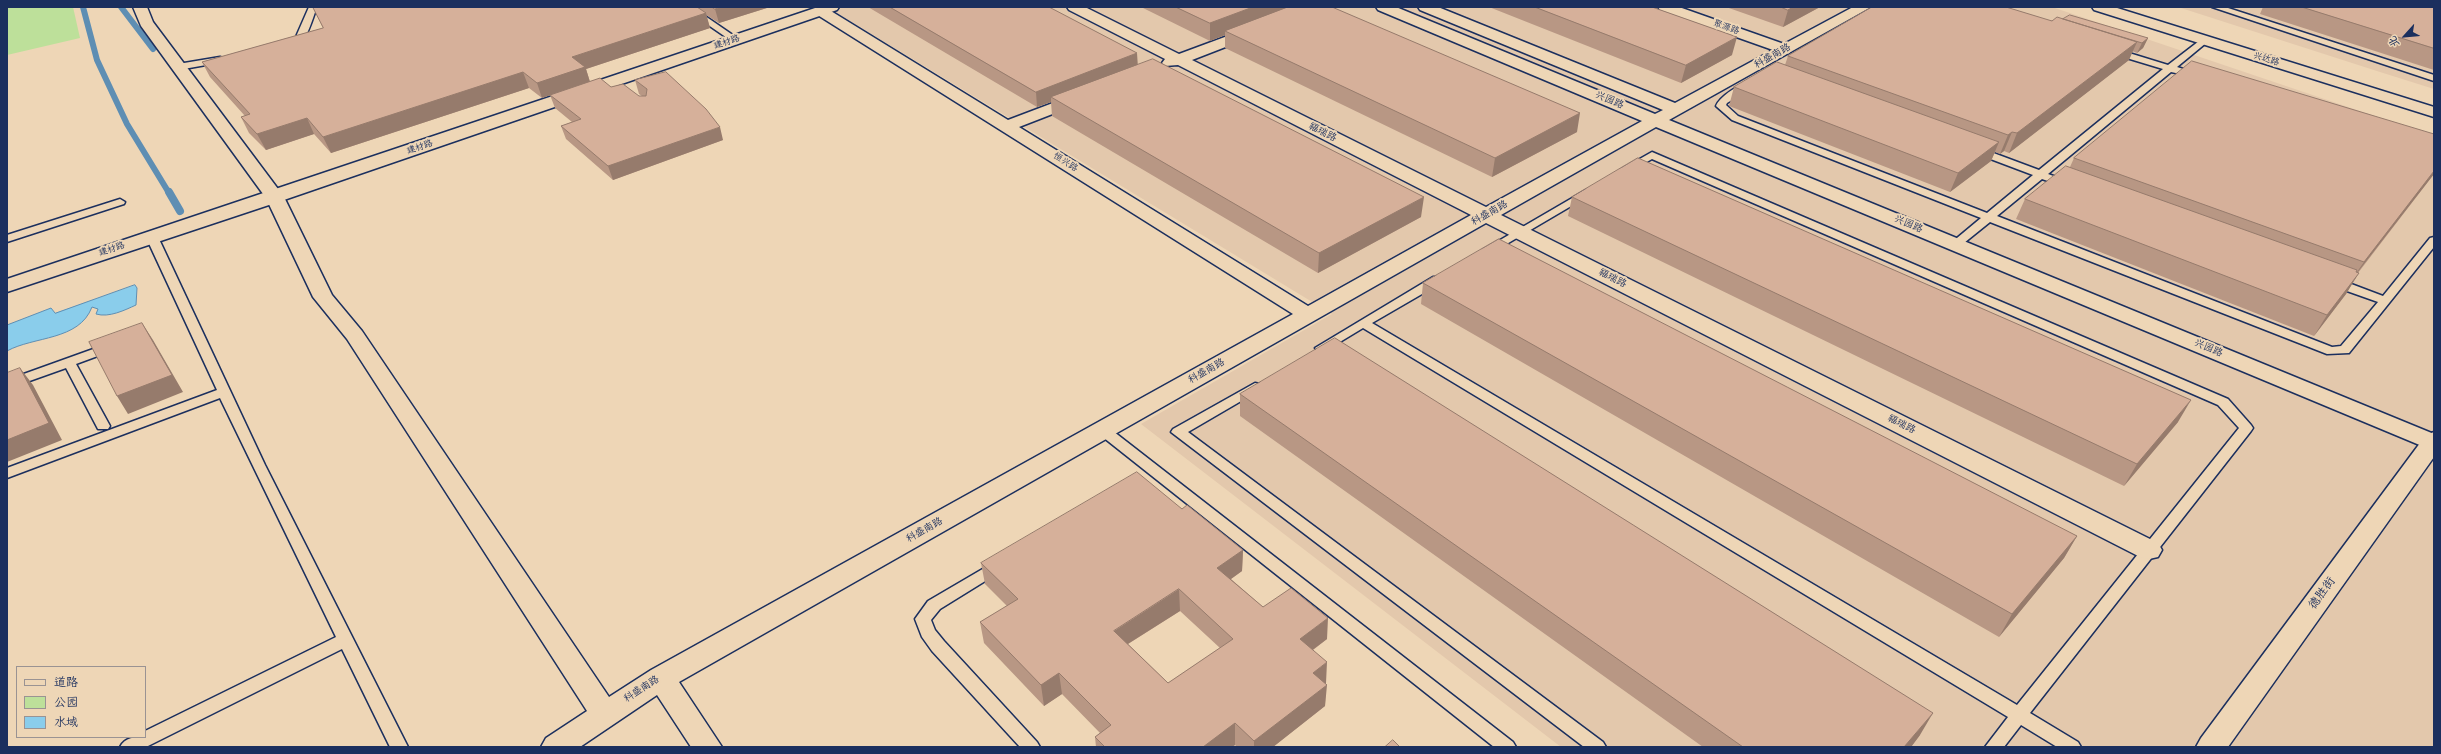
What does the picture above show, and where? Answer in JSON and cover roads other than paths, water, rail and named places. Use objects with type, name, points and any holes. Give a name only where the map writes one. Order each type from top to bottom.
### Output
[{"type":"street","points":[[140,7],[146,23],[275,198],[323,297],[355,336],[605,714]]},
{"type":"street","name":"福瑞路","points":[[1074,7],[2149,550]]},
{"type":"street","name":"兴园路","points":[[1383,7],[2434,442]]},
{"type":"street","points":[[1425,7],[1676,110]]},
{"type":"street","name":"聚源路","points":[[1665,7],[1786,50]]},
{"type":"street","name":"科盛南路","points":[[556,747],[661,678],[1104,431],[1656,120],[1864,7]]},
{"type":"street","name":"兴达路","points":[[2099,7],[2203,41],[2434,112]]},
{"type":"street","name":"建材路","points":[[7,286],[152,237],[620,85],[736,40],[826,9]]},
{"type":"street","name":"恒兴路","points":[[826,9],[1007,126],[1309,315]]},
{"type":"street","points":[[1157,68],[1265,26]]},
{"type":"street","points":[[1007,126],[1092,93]]},
{"type":"street","name":"德胜街","points":[[2211,747],[2434,442]]},
{"type":"street","points":[[661,678],[707,747]]},
{"type":"lane","points":[[279,49],[290,46],[299,40],[313,7]]},
{"type":"lane","points":[[686,7],[736,40]]},
{"type":"lane","points":[[2216,7],[2434,78]]},
{"type":"lane","points":[[1956,245],[2203,41]]},
{"type":"lane","points":[[2103,48],[2207,80]]},
{"type":"lane","points":[[178,67],[231,58]]},
{"type":"lane","points":[[1756,82],[1723,101],[1720,106],[1735,118],[2330,351],[2345,350],[2434,240]]},
{"type":"lane","points":[[1967,147],[2078,188]]},
{"type":"lane","points":[[1612,178],[1652,154],[2223,402],[2246,428],[1994,747]]},
{"type":"lane","points":[[1478,256],[1599,186]]},
{"type":"lane","points":[[7,239],[120,202]]},
{"type":"lane","points":[[152,237],[224,392],[399,747]]},
{"type":"lane","points":[[1308,355],[1451,272]]},
{"type":"lane","points":[[2325,279],[2385,301]]},
{"type":"lane","points":[[1363,323],[2072,747]]},
{"type":"lane","points":[[7,385],[120,343]]},
{"type":"lane","points":[[69,362],[103,426]]},
{"type":"lane","points":[[1267,380],[1178,432],[1597,747]]},
{"type":"lane","points":[[7,473],[224,392]]},
{"type":"lane","points":[[1104,431],[1507,747]]},
{"type":"lane","points":[[1143,481],[1157,473]]},
{"type":"lane","points":[[1008,561],[934,604],[923,619],[928,632],[938,646],[1031,747]]},
{"type":"lane","points":[[129,747],[345,640]]},
{"type":"water","points":[[135,285],[137,288],[136,305],[117,313],[106,315],[96,314],[98,309],[92,307],[86,318],[67,332],[18,346],[7,351],[7,325],[51,308],[55,313]]},
{"type":"waterway","points":[[83,7],[97,60],[127,124],[169,193]]},
{"type":"waterway","points":[[121,7],[153,49]]},
{"type":"waterway","points":[[169,192],[180,211]]}]
